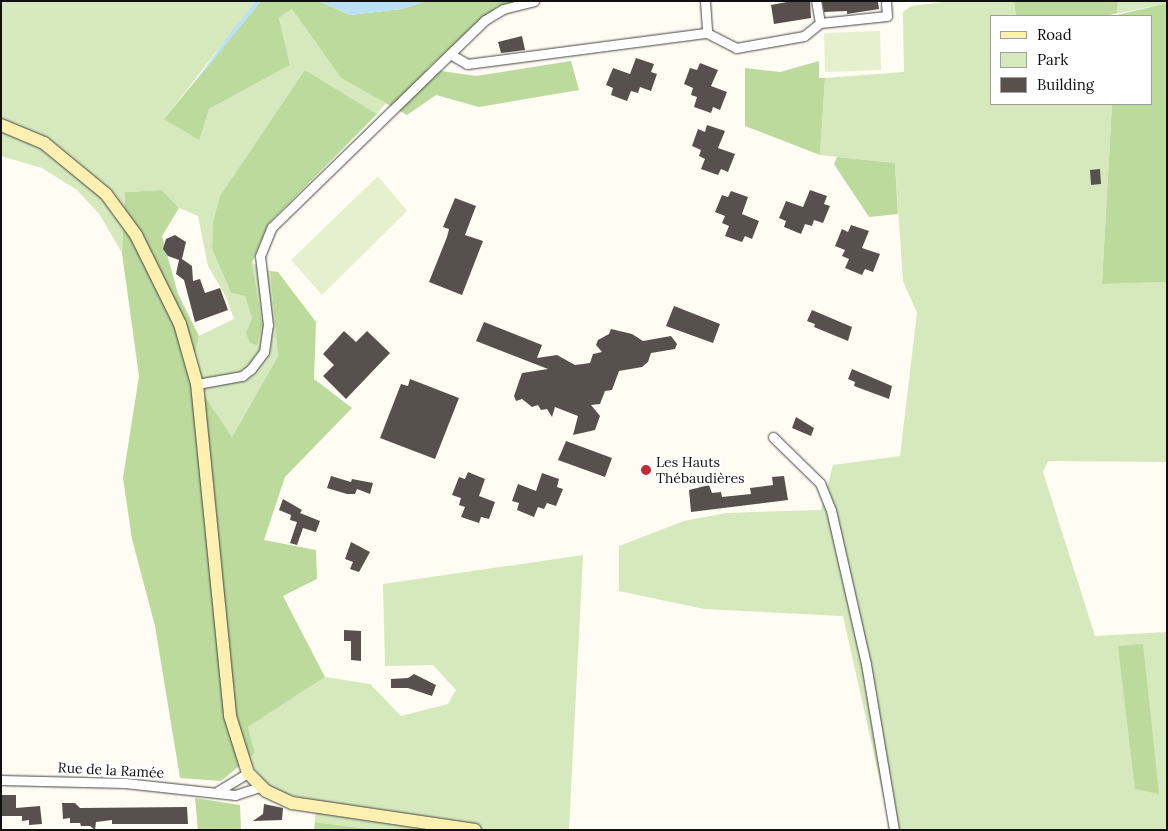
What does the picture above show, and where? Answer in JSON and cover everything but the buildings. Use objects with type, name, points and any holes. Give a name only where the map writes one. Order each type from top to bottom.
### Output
[{"type":"main road","points":[[1,125],[44,143],[92,179],[117,207],[140,242],[180,324],[197,384],[230,716],[248,773],[260,787],[292,803],[324,810],[476,830]]},
{"type":"street","points":[[197,384],[242,376],[251,369],[264,352],[268,325],[260,256],[272,227],[485,20],[503,9],[534,1]]},
{"type":"street","points":[[706,1],[707,32]]},
{"type":"street","points":[[816,1],[820,23]]},
{"type":"street","points":[[450,54],[467,64],[707,32],[736,48],[804,36],[820,23],[887,16],[886,3]]},
{"type":"street","points":[[773,437],[820,483],[831,510],[866,664],[894,830]]},
{"type":"street","points":[[218,791],[248,773]]},
{"type":"street","name":"Rue de la Ramée","points":[[1,780],[125,783],[218,791],[235,795],[260,787]]},
{"type":"green space","points":[[1,1],[256,1],[164,119],[209,109],[290,65],[279,18],[292,9],[341,78],[386,103],[377,114],[305,70],[213,222],[212,249],[231,293],[245,296],[252,318],[250,343],[257,306],[252,263],[270,271],[278,356],[232,437],[190,374],[199,336],[234,319],[226,297],[208,266],[198,216],[179,208],[162,190],[125,192],[122,253],[100,215],[77,190],[42,168],[1,156]]},
{"type":"green space","points":[[261,1],[319,1],[350,15],[401,9],[427,1],[520,1],[498,6],[427,69],[476,76],[571,61],[579,90],[479,107],[436,95],[407,115],[341,78],[292,9],[279,18],[290,65],[209,109],[199,140],[164,119]]},
{"type":"green space","points":[[952,1],[1014,1],[1016,15],[990,15],[990,105],[1112,105],[1102,284],[1167,282],[1167,462],[1048,461],[1043,472],[1095,636],[1167,632],[1167,830],[891,830],[843,616],[704,609],[619,591],[619,546],[684,521],[726,513],[821,510],[833,465],[900,456],[917,313],[903,281],[895,163],[820,155],[825,78],[904,72],[903,12],[911,6]]},
{"type":"green space","points":[[1014,1],[1118,1],[1117,13],[1110,15],[1016,15]]},
{"type":"green space","points":[[1118,1],[1167,1],[1167,3],[1110,15],[1117,13]]},
{"type":"green space","points":[[1167,3],[1167,282],[1102,284],[1112,105],[1153,105],[1153,15],[1117,15]]},
{"type":"green space","points":[[880,31],[881,70],[825,72],[824,33]]},
{"type":"green space","points":[[819,61],[819,78],[825,78],[820,155],[745,126],[745,68],[780,72]]},
{"type":"green space","points":[[305,70],[377,114],[268,224],[252,263],[262,325],[257,345],[250,343],[246,333],[252,318],[245,296],[231,293],[212,249],[213,222],[220,196]]},
{"type":"green space","points":[[837,157],[895,163],[898,214],[869,217],[834,164]]},
{"type":"green space","points":[[378,176],[407,211],[322,295],[291,260]]},
{"type":"green space","points":[[162,190],[179,208],[162,236],[178,294],[199,336],[190,374],[232,437],[278,356],[270,271],[278,272],[316,322],[314,379],[352,408],[285,477],[264,540],[316,550],[317,579],[283,596],[325,677],[248,727],[255,753],[221,781],[180,778],[155,626],[132,539],[123,478],[139,376],[122,253],[125,192]]},
{"type":"green space","points":[[583,555],[569,830],[376,830],[315,822],[316,802],[272,790],[247,760],[255,753],[248,727],[325,677],[370,684],[401,716],[448,704],[456,690],[433,665],[385,666],[383,584]]},
{"type":"green space","points":[[1143,644],[1159,794],[1135,789],[1118,646]]},
{"type":"green space","points":[[195,798],[240,805],[241,830],[198,830]]},
{"type":"green space","points":[[315,822],[376,830],[314,830]]},
{"type":"water","points":[[256,1],[261,1],[193,85],[231,32]]},
{"type":"water","points":[[319,1],[427,1],[401,9],[350,15]]},
{"type":"place","name":"Les Hauts Thébaudières","points":[[646,470]]}]
